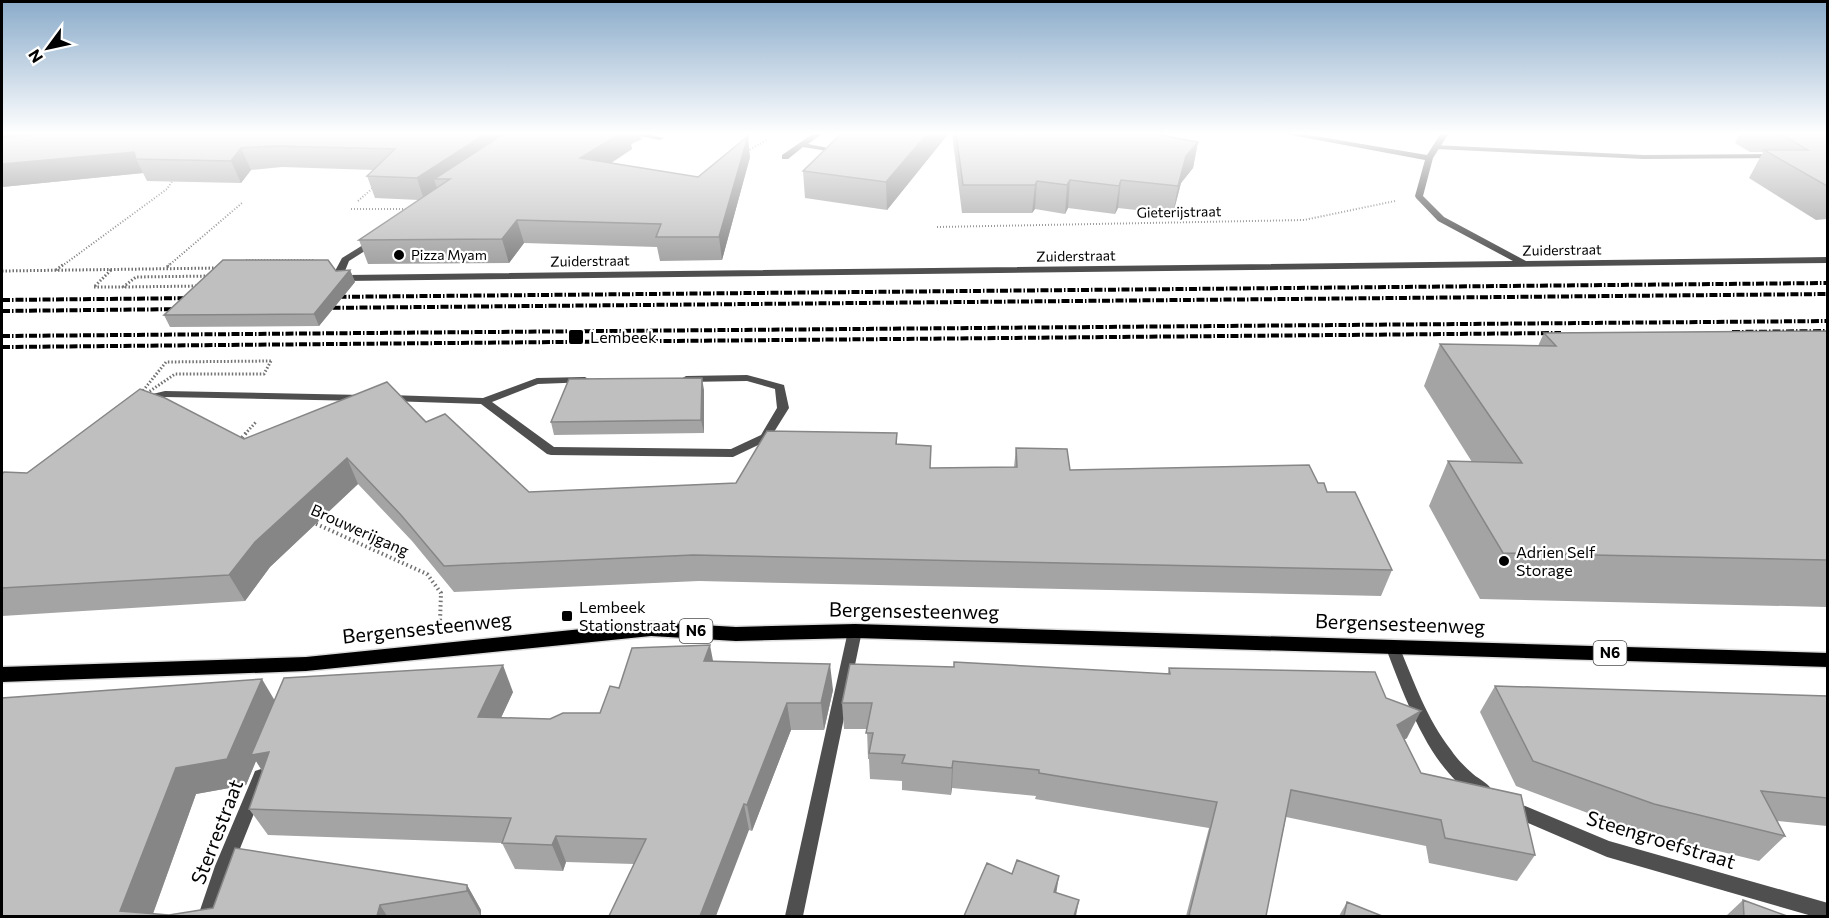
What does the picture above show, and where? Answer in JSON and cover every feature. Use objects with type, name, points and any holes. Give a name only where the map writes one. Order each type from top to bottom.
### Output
[{"type":"main road","name":"Bergensesteenweg","points":[[2,675],[306,664],[651,629],[736,634],[855,631],[1827,660]]},
{"type":"street","points":[[1424,176],[1419,196],[1441,219],[1526,264]]},
{"type":"street","points":[[345,261],[384,234]]},
{"type":"street","name":"Zuiderstraat","points":[[345,261],[340,271],[344,278],[1827,260]]},
{"type":"street","points":[[484,401],[551,450],[733,453],[765,437],[783,408],[780,387],[747,378],[677,379]]},
{"type":"street","points":[[138,403],[165,394],[484,401],[537,381],[595,380]]},
{"type":"street","points":[[794,916],[855,631]]},
{"type":"street","name":"Steengroefstraat","points":[[1392,646],[1434,743],[1452,766],[1475,786],[1515,810],[1607,849],[1827,912]]},
{"type":"street","points":[[298,685],[306,664]]},
{"type":"street","name":"Sterrestraat","points":[[207,916],[224,866],[268,760]]},
{"type":"path","points":[[56,270],[167,189],[177,176]]},
{"type":"path","points":[[358,201],[376,185]]},
{"type":"path","name":"Gieterijstraat","points":[[938,228],[1304,220],[1419,196]]},
{"type":"path","points":[[166,268],[242,203]]},
{"type":"path","points":[[351,209],[409,209]]},
{"type":"path","points":[[271,264],[277,259]]},
{"type":"path","points":[[235,268],[246,260],[345,261]]},
{"type":"path","points":[[2,271],[224,268]]},
{"type":"path","points":[[112,269],[94,287],[202,286]]},
{"type":"path","points":[[123,287],[136,277],[216,275]]},
{"type":"path","name":"Brouwerijgang","points":[[309,520],[428,574],[441,593],[440,649]]},
{"type":"building","points":[[367,176],[420,176],[417,178]]},
{"type":"building","points":[[439,176],[737,176],[719,237],[656,237],[661,224],[517,220],[502,239],[359,240],[450,179],[434,179]]},
{"type":"building","points":[[840,176],[891,176],[886,182]]},
{"type":"building","points":[[962,176],[1181,176],[1178,186],[1121,180],[1119,186],[1070,180],[1067,185],[1037,181],[1035,185],[963,185]]},
{"type":"building","points":[[1809,176],[1827,176],[1827,186]]},
{"type":"building","points":[[223,260],[328,260],[336,271],[350,270],[314,314],[164,315]]},
{"type":"building","points":[[1827,331],[1827,560],[1503,553],[1448,461],[1522,463],[1440,344],[1556,346],[1544,333]]},
{"type":"building","points":[[702,378],[701,420],[551,422],[569,379]]},
{"type":"building","points":[[387,382],[426,422],[445,414],[529,492],[736,483],[767,431],[897,433],[896,444],[931,446],[930,468],[1017,467],[1016,448],[1067,449],[1070,470],[1309,465],[1318,483],[1324,483],[1327,492],[1355,492],[1392,570],[693,555],[444,566],[401,515],[347,458],[255,542],[229,575],[2,588],[2,474],[4,472],[27,473],[140,389],[165,398],[244,439]]},
{"type":"building","points":[[710,645],[704,661],[830,664],[821,703],[787,703],[700,916],[609,916],[646,839],[556,836],[552,845],[502,843],[511,818],[249,809],[269,752],[251,755],[284,678],[503,665],[478,717],[550,719],[563,713],[600,713],[610,686],[619,688],[632,648]]},
{"type":"building","points":[[954,662],[1170,674],[1169,668],[1375,672],[1386,698],[1421,711],[1397,725],[1421,773],[1521,795],[1535,855],[1445,838],[1441,820],[1291,790],[1266,916],[1192,916],[1189,915],[1217,802],[1039,773],[1039,770],[953,761],[952,768],[902,763],[905,755],[869,753],[873,733],[866,733],[872,703],[842,703],[850,664],[954,667]]},
{"type":"building","points":[[262,679],[227,759],[176,768],[120,911],[169,915],[213,908],[235,848],[467,885],[467,891],[380,905],[377,916],[2,916],[2,698]]},
{"type":"building","points":[[1495,686],[1827,696],[1827,798],[1761,791],[1785,836],[1654,804],[1533,761]]},
{"type":"building","points":[[1017,860],[1059,876],[1054,892],[1079,900],[1074,916],[964,916],[987,863],[1012,874]]},
{"type":"building","points":[[1743,900],[1787,916],[1744,916]]},
{"type":"building","points":[[1347,902],[1382,916],[1344,916]]},
{"type":"railway","points":[[325,297],[1828,283]]},
{"type":"railway","points":[[319,308],[1828,294]]},
{"type":"railway","points":[[2,300],[199,298]]},
{"type":"railway","points":[[2,311],[187,309]]},
{"type":"railway","points":[[2,336],[1828,321]]},
{"type":"railway","points":[[1732,332],[1828,331]]},
{"type":"railway","points":[[2,347],[1561,333]]},
{"type":"place","name":"Pizza Myam","points":[[399,255]]},
{"type":"place","name":"Lembeek","points":[[576,337]]},
{"type":"place","name":"Adrien Self Storage","points":[[1504,561]]},
{"type":"place","name":"Lembeek Stationstraat","points":[[567,616]]}]
